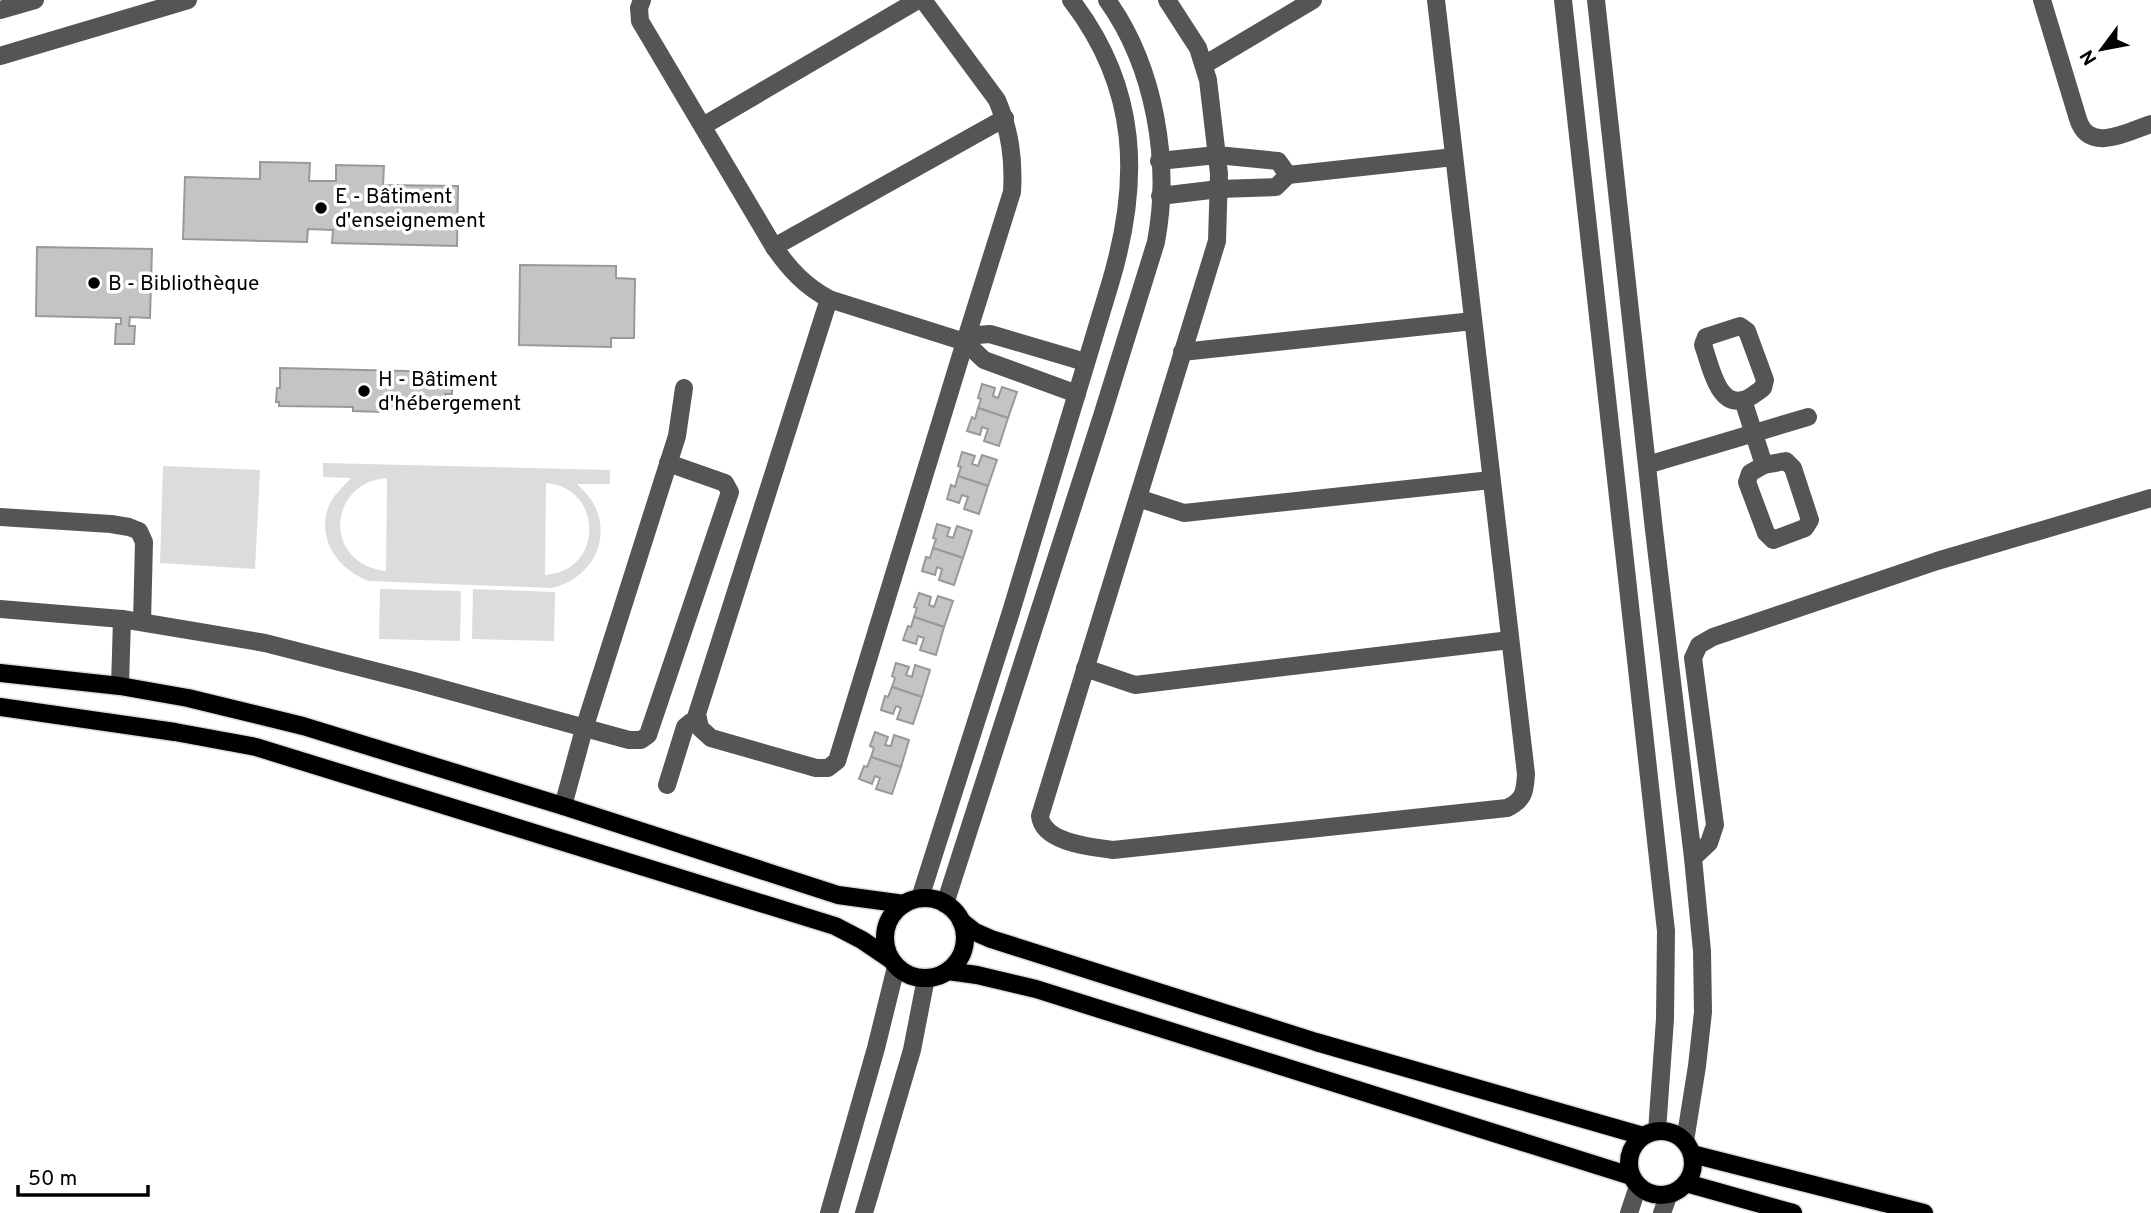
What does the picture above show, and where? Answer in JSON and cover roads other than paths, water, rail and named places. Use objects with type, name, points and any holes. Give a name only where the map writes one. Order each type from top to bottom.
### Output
[{"type":"main road","points":[[0,673],[120,686],[188,698],[303,726],[838,895],[912,901],[929,898],[952,908],[961,921],[992,940],[1303,1038],[1650,1133],[1668,1132],[1688,1148],[1924,1213]]},
{"type":"main road","points":[[0,707],[175,732],[256,747],[835,926],[862,940],[915,977],[938,976],[956,963],[965,943],[961,921]]},
{"type":"main road","points":[[893,963],[886,947],[888,923],[894,912],[912,901]]},
{"type":"main road","points":[[948,971],[1036,989],[1634,1181],[1647,1192],[1658,1195],[1669,1194],[1686,1184],[1693,1165],[1688,1148]]},
{"type":"main road","points":[[1634,1181],[1629,1165],[1630,1154],[1635,1144],[1650,1133]]},
{"type":"main road","points":[[1686,1184],[1793,1213]]},
{"type":"street","points":[[0,10],[35,0]]},
{"type":"street","points":[[0,56],[188,0]]},
{"type":"street","points":[[642,0],[639,8],[640,21],[774,247],[798,278],[829,299],[965,342],[984,360],[1077,394]]},
{"type":"street","points":[[703,126],[920,0],[997,100],[1011,142],[1014,168],[1012,192],[836,761],[828,768],[816,768],[711,738],[700,728],[698,707],[829,299]]},
{"type":"street","points":[[912,901],[1010,615],[1122,239],[1130,151],[1122,99],[1099,45],[1071,0]]},
{"type":"street","points":[[945,904],[1156,242],[1160,196],[1153,104],[1130,42],[1107,0]]},
{"type":"street","points":[[1167,0],[1198,48],[1208,80],[1219,189],[1217,241],[1040,816],[1040,823],[1049,833],[1070,843],[1113,850],[1507,808],[1517,803],[1525,790],[1436,0]]},
{"type":"street","points":[[1203,65],[1312,0]]},
{"type":"street","points":[[1563,0],[1666,931],[1665,1019],[1650,1133]]},
{"type":"street","points":[[1596,0],[1702,951],[1703,1012],[1688,1148]]},
{"type":"street","points":[[2042,0],[2084,132],[2103,139],[2151,124]]},
{"type":"street","points":[[774,247],[1005,118]]},
{"type":"street","points":[[1159,161],[1217,155],[1278,161],[1288,175]]},
{"type":"street","points":[[1160,196],[1219,189],[1276,187],[1288,175],[1454,157]]},
{"type":"street","points":[[1182,352],[1473,321]]},
{"type":"street","points":[[965,342],[977,335],[990,334],[1085,362]]},
{"type":"street","points":[[563,806],[584,729],[677,436],[684,388]]},
{"type":"street","points":[[1743,400],[1764,465]]},
{"type":"street","points":[[1647,465],[1808,416]]},
{"type":"street","points":[[1786,461],[1793,468],[1810,520],[1805,528],[1773,540],[1766,533],[1747,482],[1750,473],[1764,465],[1786,461]]},
{"type":"street","points":[[0,609],[122,619],[277,646],[584,729],[638,740],[648,735],[730,492],[726,485],[709,476],[668,463]]},
{"type":"street","points":[[1138,498],[1184,513],[1491,480]]},
{"type":"street","points":[[1693,858],[1709,844],[1715,825],[1693,657],[1699,645],[1713,637],[1937,561],[2151,498]]},
{"type":"street","points":[[0,517],[111,524],[139,531],[145,547],[142,622]]},
{"type":"street","points":[[1010,615],[1034,625]]},
{"type":"street","points":[[120,686],[122,619]]},
{"type":"street","points":[[1085,668],[1135,685],[1510,640]]},
{"type":"street","points":[[667,785],[685,727],[698,721]]},
{"type":"street","points":[[828,1213],[876,1048],[893,963]]},
{"type":"street","points":[[863,1213],[912,1050],[926,978]]},
{"type":"street","points":[[1629,1213],[1634,1181]]},
{"type":"street","points":[[1662,1213],[1669,1194]]},
{"type":"place","name":"E - Bâtiment d'enseignement","points":[[321,208]]},
{"type":"place","name":"B - Bibliothèque","points":[[94,283]]},
{"type":"place","name":"H - Bâtiment d'hébergement","points":[[364,391]]}]
